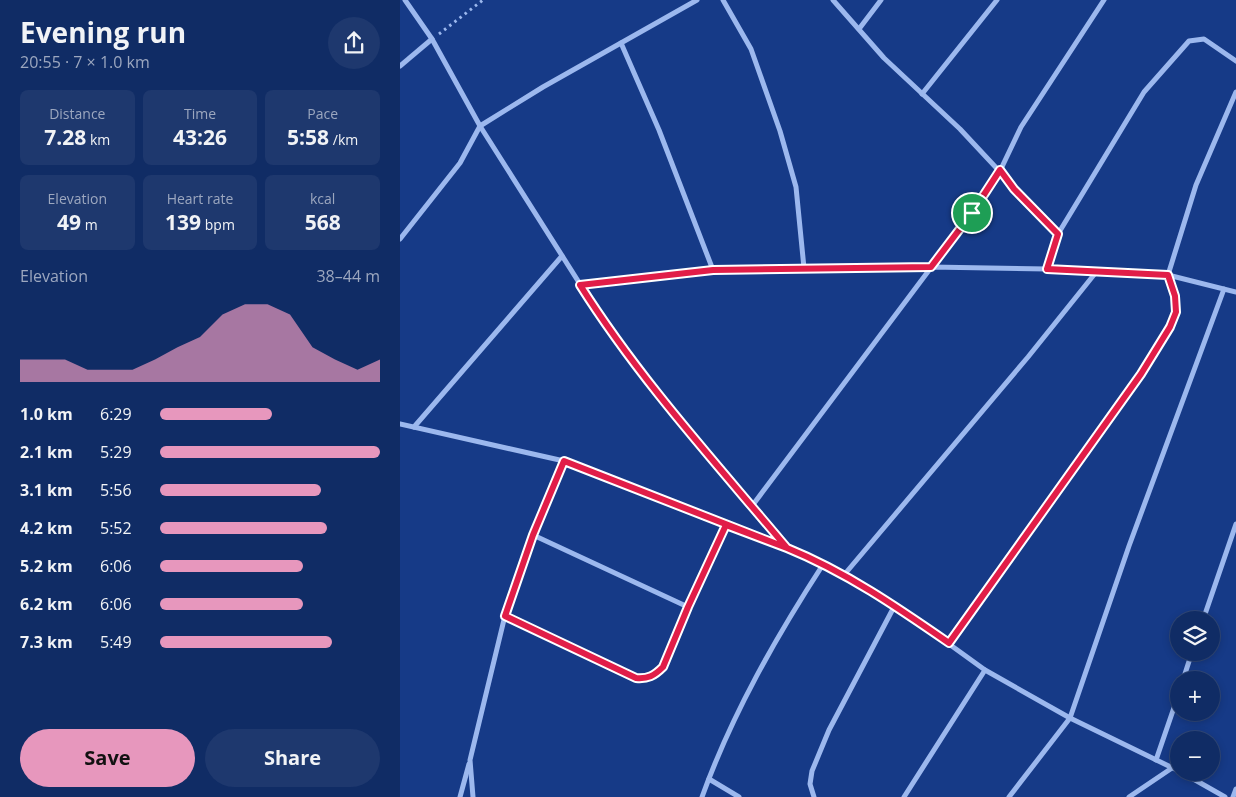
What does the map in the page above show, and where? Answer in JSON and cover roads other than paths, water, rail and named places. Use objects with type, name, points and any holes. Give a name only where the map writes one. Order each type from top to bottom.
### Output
[{"type":"street","points":[[405,0],[432,39],[480,126],[604,322],[706,454],[787,548]]},
{"type":"street","points":[[400,239],[460,163],[480,126],[697,0]]},
{"type":"street","points":[[723,0],[751,49],[780,131],[796,187],[804,268]]},
{"type":"street","points":[[833,0],[884,58],[1000,170],[1014,189],[1058,234]]},
{"type":"street","points":[[859,30],[881,0]]},
{"type":"street","points":[[922,94],[997,0]]},
{"type":"street","points":[[752,506],[972,213],[1000,170],[1021,127],[1104,0]]},
{"type":"street","points":[[400,66],[432,39]]},
{"type":"street","points":[[1047,269],[1058,234],[1144,92],[1189,42],[1204,39],[1236,61]]},
{"type":"street","points":[[621,43],[659,130],[713,270]]},
{"type":"street","points":[[949,643],[1141,374],[1170,327],[1176,312],[1175,296],[1168,275],[1196,185],[1236,92]]},
{"type":"street","points":[[414,427],[562,256]]},
{"type":"street","points":[[580,285],[713,270],[804,268],[916,269],[931,267],[1047,269],[1168,275],[1236,292]]},
{"type":"street","points":[[844,575],[1028,357],[1097,271]]},
{"type":"street","points":[[1008,797],[1070,718],[1132,537],[1224,289]]},
{"type":"street","points":[[400,424],[564,461],[824,563],[895,605],[985,670],[1070,718],[1170,767]]},
{"type":"street","points":[[460,797],[505,616],[533,535],[564,461]]},
{"type":"street","points":[[1207,611],[1236,524]]},
{"type":"street","points":[[505,616],[636,678],[647,678],[656,674],[663,667],[726,525]]},
{"type":"street","points":[[533,535],[688,607]]},
{"type":"street","points":[[702,797],[708,778],[761,668],[824,563]]},
{"type":"street","points":[[814,797],[810,784],[812,771],[829,730],[895,605]]},
{"type":"street","points":[[904,797],[985,670]]},
{"type":"street","points":[[1156,760],[1170,719]]},
{"type":"street","points":[[470,760],[473,797]]},
{"type":"street","points":[[1129,797],[1170,769]]},
{"type":"street","points":[[708,778],[739,797]]},
{"type":"street","points":[[1196,781],[1225,797]]},
{"type":"street","points":[[1233,797],[1236,789]]}]
